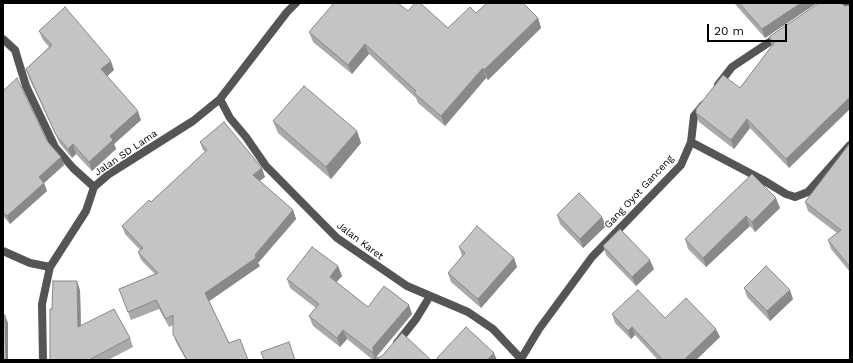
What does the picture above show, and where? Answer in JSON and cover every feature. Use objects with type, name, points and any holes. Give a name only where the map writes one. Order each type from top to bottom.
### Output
[{"type":"street","name":"Jalan SD Lama","points":[[43,360],[42,304],[50,267],[86,211],[94,187],[109,174],[193,121],[220,99],[287,12],[296,3]]},
{"type":"street","points":[[843,3],[850,10]]},
{"type":"street","name":"Gang Oyot Ganceng","points":[[522,359],[540,329],[592,257],[681,165],[691,142],[694,116],[732,67],[789,29]]},
{"type":"street","points":[[3,39],[15,50],[26,86],[55,147],[73,168],[94,187]]},
{"type":"street","name":"Jalan Karet","points":[[220,99],[230,118],[266,166],[337,238],[407,286],[468,312],[493,329],[522,359]]},
{"type":"street","points":[[691,142],[763,180],[786,194],[795,197],[808,192],[850,145]]},
{"type":"street","points":[[3,251],[30,263],[50,267]]},
{"type":"street","points":[[389,352],[416,319],[430,296]]},
{"type":"building","points":[[334,3],[398,3],[408,11],[415,3],[420,3],[448,28],[470,7],[476,13],[487,3],[523,3],[538,18],[484,70],[483,68],[441,116],[414,93],[416,91],[365,44],[348,65],[309,32]]},
{"type":"building","points":[[739,3],[801,3],[762,29]]},
{"type":"building","points":[[819,3],[841,3],[845,6],[850,5],[850,97],[786,159],[747,119],[731,140],[696,113],[696,109],[723,75],[740,88],[774,43],[769,37]]},
{"type":"building","points":[[65,7],[111,61],[101,69],[138,111],[110,136],[113,140],[89,162],[73,144],[68,149],[56,135],[26,69],[52,45],[39,31]]},
{"type":"building","points":[[17,78],[47,141],[61,157],[39,177],[44,183],[7,216],[3,212],[3,91]]},
{"type":"building","points":[[304,86],[357,131],[326,167],[273,121]]},
{"type":"building","points":[[224,122],[262,168],[253,175],[293,210],[255,255],[256,258],[205,293],[229,343],[240,339],[248,360],[187,360],[173,334],[173,315],[166,319],[156,300],[128,312],[119,289],[158,273],[138,252],[143,248],[122,226],[149,200],[151,202],[207,150],[200,142]]},
{"type":"building","points":[[850,143],[850,267],[828,240],[841,230],[805,202]]},
{"type":"building","points":[[752,174],[776,198],[752,222],[746,216],[703,258],[685,239]]},
{"type":"building","points":[[579,193],[602,217],[580,239],[557,215]]},
{"type":"building","points":[[477,226],[514,258],[478,299],[448,273],[465,253],[459,247]]},
{"type":"building","points":[[620,229],[650,260],[632,277],[603,246]]},
{"type":"building","points":[[312,247],[338,266],[330,277],[368,307],[384,286],[409,305],[373,347],[373,353],[343,330],[337,338],[309,316],[319,304],[287,279]]},
{"type":"building","points":[[766,266],[790,290],[767,311],[744,288]]},
{"type":"building","points":[[53,281],[77,281],[78,327],[114,309],[130,338],[89,360],[50,360],[50,309],[52,309]]},
{"type":"building","points":[[638,290],[665,318],[686,298],[716,329],[684,360],[663,360],[632,327],[628,331],[612,314]]},
{"type":"building","points":[[3,315],[5,315],[6,360],[3,360]]},
{"type":"building","points":[[466,327],[494,353],[487,360],[439,360],[437,358]]},
{"type":"building","points":[[402,333],[431,360],[380,360],[377,358],[382,356]]},
{"type":"building","points":[[289,342],[295,360],[264,360],[261,352]]}]
